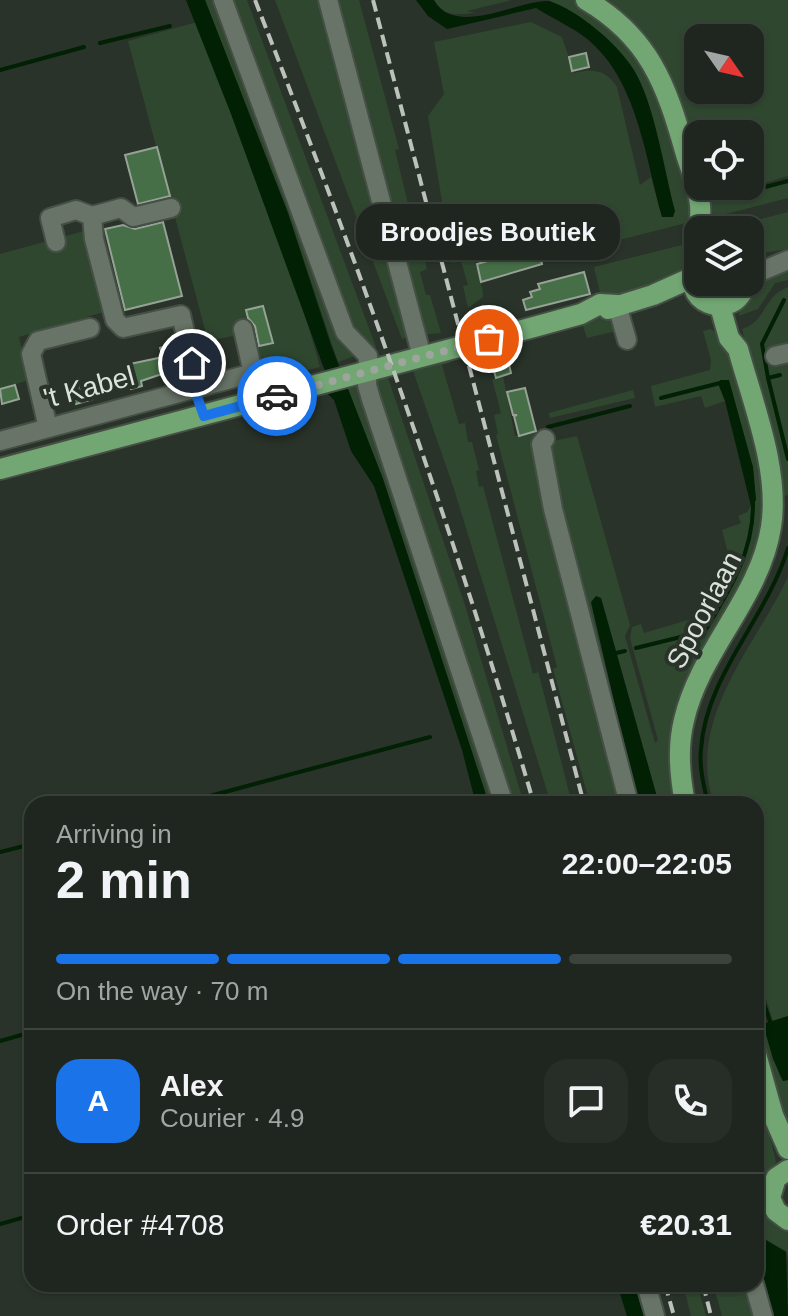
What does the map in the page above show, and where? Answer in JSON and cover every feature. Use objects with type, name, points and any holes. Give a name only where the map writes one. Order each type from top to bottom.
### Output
[{"type":"main road","points":[[586,0],[620,23],[640,44],[658,71],[671,99],[700,216]]},
{"type":"main road","points":[[700,206],[708,216]]},
{"type":"main road","points":[[0,469],[581,314],[600,304],[617,305],[653,295],[672,297],[684,287]]},
{"type":"main road","points":[[701,296],[702,300],[727,304],[738,296]]},
{"type":"main road","name":"Spoorlaan","points":[[684,796],[680,756],[687,707],[702,671],[758,570],[771,525],[773,497],[770,469],[738,349],[740,335],[727,304]]},
{"type":"main road","points":[[764,1083],[773,1115],[788,1149]]},
{"type":"main road","points":[[773,1115],[775,1142],[785,1172],[772,1184],[770,1198],[776,1211],[788,1220]]},
{"type":"street","points":[[223,0],[345,332],[368,356],[363,373],[501,796]]},
{"type":"street","points":[[328,0],[422,357]]},
{"type":"street","points":[[56,242],[50,218],[76,210],[92,216],[121,208],[133,217],[171,208]]},
{"type":"street","points":[[92,216],[94,239],[115,320],[123,328],[181,315],[204,416]]},
{"type":"street","points":[[764,259],[775,256],[788,259]]},
{"type":"street","points":[[764,270],[788,259]]},
{"type":"street","points":[[617,305],[627,340]]},
{"type":"street","points":[[48,428],[31,354],[38,341],[90,328]]},
{"type":"street","name":"'t Kabel","points":[[0,441],[253,373],[243,329]]},
{"type":"street","points":[[545,439],[541,444],[553,509],[627,796]]},
{"type":"street","points":[[648,1292],[655,1316]]},
{"type":"street","points":[[756,1292],[763,1316]]},
{"type":"shaded area","points":[[186,0],[205,0],[288,213],[331,345],[383,479],[486,796],[474,796],[462,750],[374,486],[351,451],[334,400],[328,394],[330,385]]},
{"type":"shaded area","points":[[205,0],[215,0],[361,354],[338,362],[288,213]]},
{"type":"shaded area","points":[[227,0],[247,0],[376,347],[369,350],[356,340]]},
{"type":"shaded area","points":[[275,0],[326,0],[413,336],[402,339]]},
{"type":"shaded area","points":[[331,0],[359,0],[399,149],[395,150],[418,245],[421,245],[427,269],[420,272],[441,333],[420,335]]},
{"type":"shaded area","points":[[416,0],[434,0],[444,11],[471,17],[549,1],[596,29],[627,60],[648,101],[675,211],[673,217],[662,217],[631,103],[609,62],[594,45],[536,8],[447,29],[428,16]]},
{"type":"shaded area","points":[[434,0],[512,0],[467,11],[476,13],[457,14],[442,10]]},
{"type":"shaded area","points":[[548,0],[574,0],[622,33],[663,95],[684,180],[684,200],[689,200],[693,216],[684,216],[684,224],[549,258],[536,245],[498,255],[492,234],[470,240],[483,297],[468,308],[463,286],[468,285],[461,261],[452,263],[428,116],[444,94],[434,42],[531,22],[562,37],[574,73],[598,72],[617,87],[640,185],[651,177],[662,217],[647,103],[588,23]]},
{"type":"shaded area","points":[[601,0],[788,0],[788,176],[764,183],[764,120],[684,120],[684,124],[667,70],[640,33]]},
{"type":"shaded area","points":[[201,21],[287,251],[320,367],[288,375],[256,370],[243,334],[208,341],[128,41]]},
{"type":"shaded area","points":[[788,183],[788,198],[714,216],[709,200],[764,200],[764,190]]},
{"type":"shaded area","points":[[788,212],[788,249],[764,253],[764,218]]},
{"type":"shaded area","points":[[84,231],[107,311],[19,337],[29,380],[0,389],[0,254]]},
{"type":"shaded area","points":[[684,244],[684,271],[679,277],[602,301],[594,267]]},
{"type":"shaded area","points":[[788,269],[788,280],[775,283],[758,309],[739,316],[744,296],[764,296],[764,279]]},
{"type":"shaded area","points":[[788,287],[788,495],[781,497],[742,329],[754,323],[776,294]]},
{"type":"shaded area","points":[[608,314],[612,316],[616,331],[587,338],[582,323]]},
{"type":"shaded area","points":[[710,329],[724,336],[762,465],[763,535],[741,589],[679,707],[679,796],[657,796],[601,598],[591,603],[636,796],[630,796],[544,443],[577,436],[630,625],[625,636],[655,743],[658,740],[630,638],[632,627],[641,624],[644,633],[705,615],[701,589],[721,582],[724,568],[731,565],[722,530],[741,523],[738,516],[747,512],[756,500],[753,467],[719,386],[725,401],[705,408],[701,396],[655,407],[651,386],[710,370],[711,360],[703,331]]},
{"type":"shaded area","points":[[449,355],[451,362],[442,365],[459,424],[465,423],[468,442],[472,442],[479,470],[476,471],[479,487],[483,486],[533,674],[538,672],[532,647],[570,796],[549,796],[453,486],[411,365]]},
{"type":"shaded area","points":[[386,372],[464,602],[522,796],[504,796],[373,378]]},
{"type":"shaded area","points":[[503,376],[515,436],[537,430],[626,796],[588,796],[553,669],[557,667],[496,435],[494,415],[501,413],[492,379]]},
{"type":"shaded area","points":[[720,380],[729,380],[753,467],[756,500],[751,506],[719,386]]},
{"type":"shaded area","points":[[357,382],[495,796],[486,796],[383,479],[346,384]]},
{"type":"shaded area","points":[[633,390],[635,398],[550,418],[549,413]]},
{"type":"shaded area","points":[[788,577],[788,1016],[773,1021],[764,992],[764,796],[712,796],[708,773],[709,743],[716,714],[742,657]]},
{"type":"shaded area","points":[[596,596],[601,598],[657,796],[636,796],[591,602]]},
{"type":"shaded area","points":[[788,1016],[788,1080],[783,1081],[773,1059],[764,1024]]},
{"type":"shaded area","points":[[764,1027],[780,1077],[783,1081],[788,1080],[788,1135],[764,1049]]},
{"type":"shaded area","points":[[764,1114],[776,1162],[764,1184]]},
{"type":"shaded area","points":[[764,1206],[788,1230],[788,1259],[786,1251],[766,1240]]},
{"type":"shaded area","points":[[764,1232],[766,1240],[786,1252],[788,1316],[774,1316],[764,1279]]},
{"type":"shaded area","points":[[620,1292],[636,1292],[644,1316],[627,1316]]},
{"type":"shaded area","points":[[685,1292],[699,1292],[706,1316],[691,1316]]},
{"type":"shaded area","points":[[715,1292],[754,1292],[761,1316],[722,1316]]},
{"type":"building","points":[[586,53],[589,67],[572,71],[569,57]]},
{"type":"building","points":[[157,147],[170,196],[138,204],[125,155]]},
{"type":"building","points":[[163,222],[182,296],[125,310],[105,229],[123,225],[135,229]]},
{"type":"building","points":[[538,247],[542,264],[481,282],[477,264]]},
{"type":"building","points":[[584,272],[590,294],[526,310],[523,300],[532,297],[530,292],[540,289],[538,284]]},
{"type":"building","points":[[263,306],[273,343],[259,346],[255,326],[246,310]]},
{"type":"building","points":[[170,345],[177,369],[141,381],[142,386],[131,389],[125,365],[163,357],[160,348]]},
{"type":"building","points":[[508,360],[511,373],[496,378],[492,364]]},
{"type":"building","points":[[83,383],[85,388],[89,387],[93,399],[76,404],[72,391],[76,390],[75,385]]},
{"type":"building","points":[[15,385],[19,399],[2,404],[0,389]]},
{"type":"building","points":[[525,388],[536,431],[519,436],[514,416],[517,415],[513,415],[507,392]]},
{"type":"waterway","points":[[100,43],[170,26]]},
{"type":"waterway","points":[[0,70],[84,47]]},
{"type":"waterway","points":[[764,187],[788,181]]},
{"type":"waterway","points":[[780,375],[768,378],[762,344],[784,300]]},
{"type":"waterway","points":[[768,378],[788,459]]},
{"type":"waterway","points":[[661,398],[720,383],[724,385]]},
{"type":"waterway","points":[[548,427],[630,406]]},
{"type":"waterway","points":[[636,648],[705,631],[745,554],[753,502]]},
{"type":"waterway","points":[[706,796],[701,763],[705,722],[725,671],[766,599],[788,548]]},
{"type":"waterway","points":[[612,654],[625,651]]},
{"type":"waterway","points":[[210,796],[430,737]]},
{"type":"waterway","points":[[0,852],[24,846]]},
{"type":"waterway","points":[[764,1004],[771,1024]]},
{"type":"waterway","points":[[0,1041],[24,1034]]},
{"type":"waterway","points":[[0,1224],[24,1217]]},
{"type":"railway","points":[[255,0],[404,399],[532,796]]},
{"type":"railway","points":[[373,0],[582,796]]},
{"type":"railway","points":[[667,1292],[674,1316]]},
{"type":"railway","points":[[705,1292],[711,1316]]},
{"type":"way so far","points":[[277,396],[489,339]]},
{"type":"place","name":"Broodjes Boutiek","points":[[489,339]]},
{"type":"route","points":[[192,363],[198,387],[194,388],[204,416],[277,396]]}]
